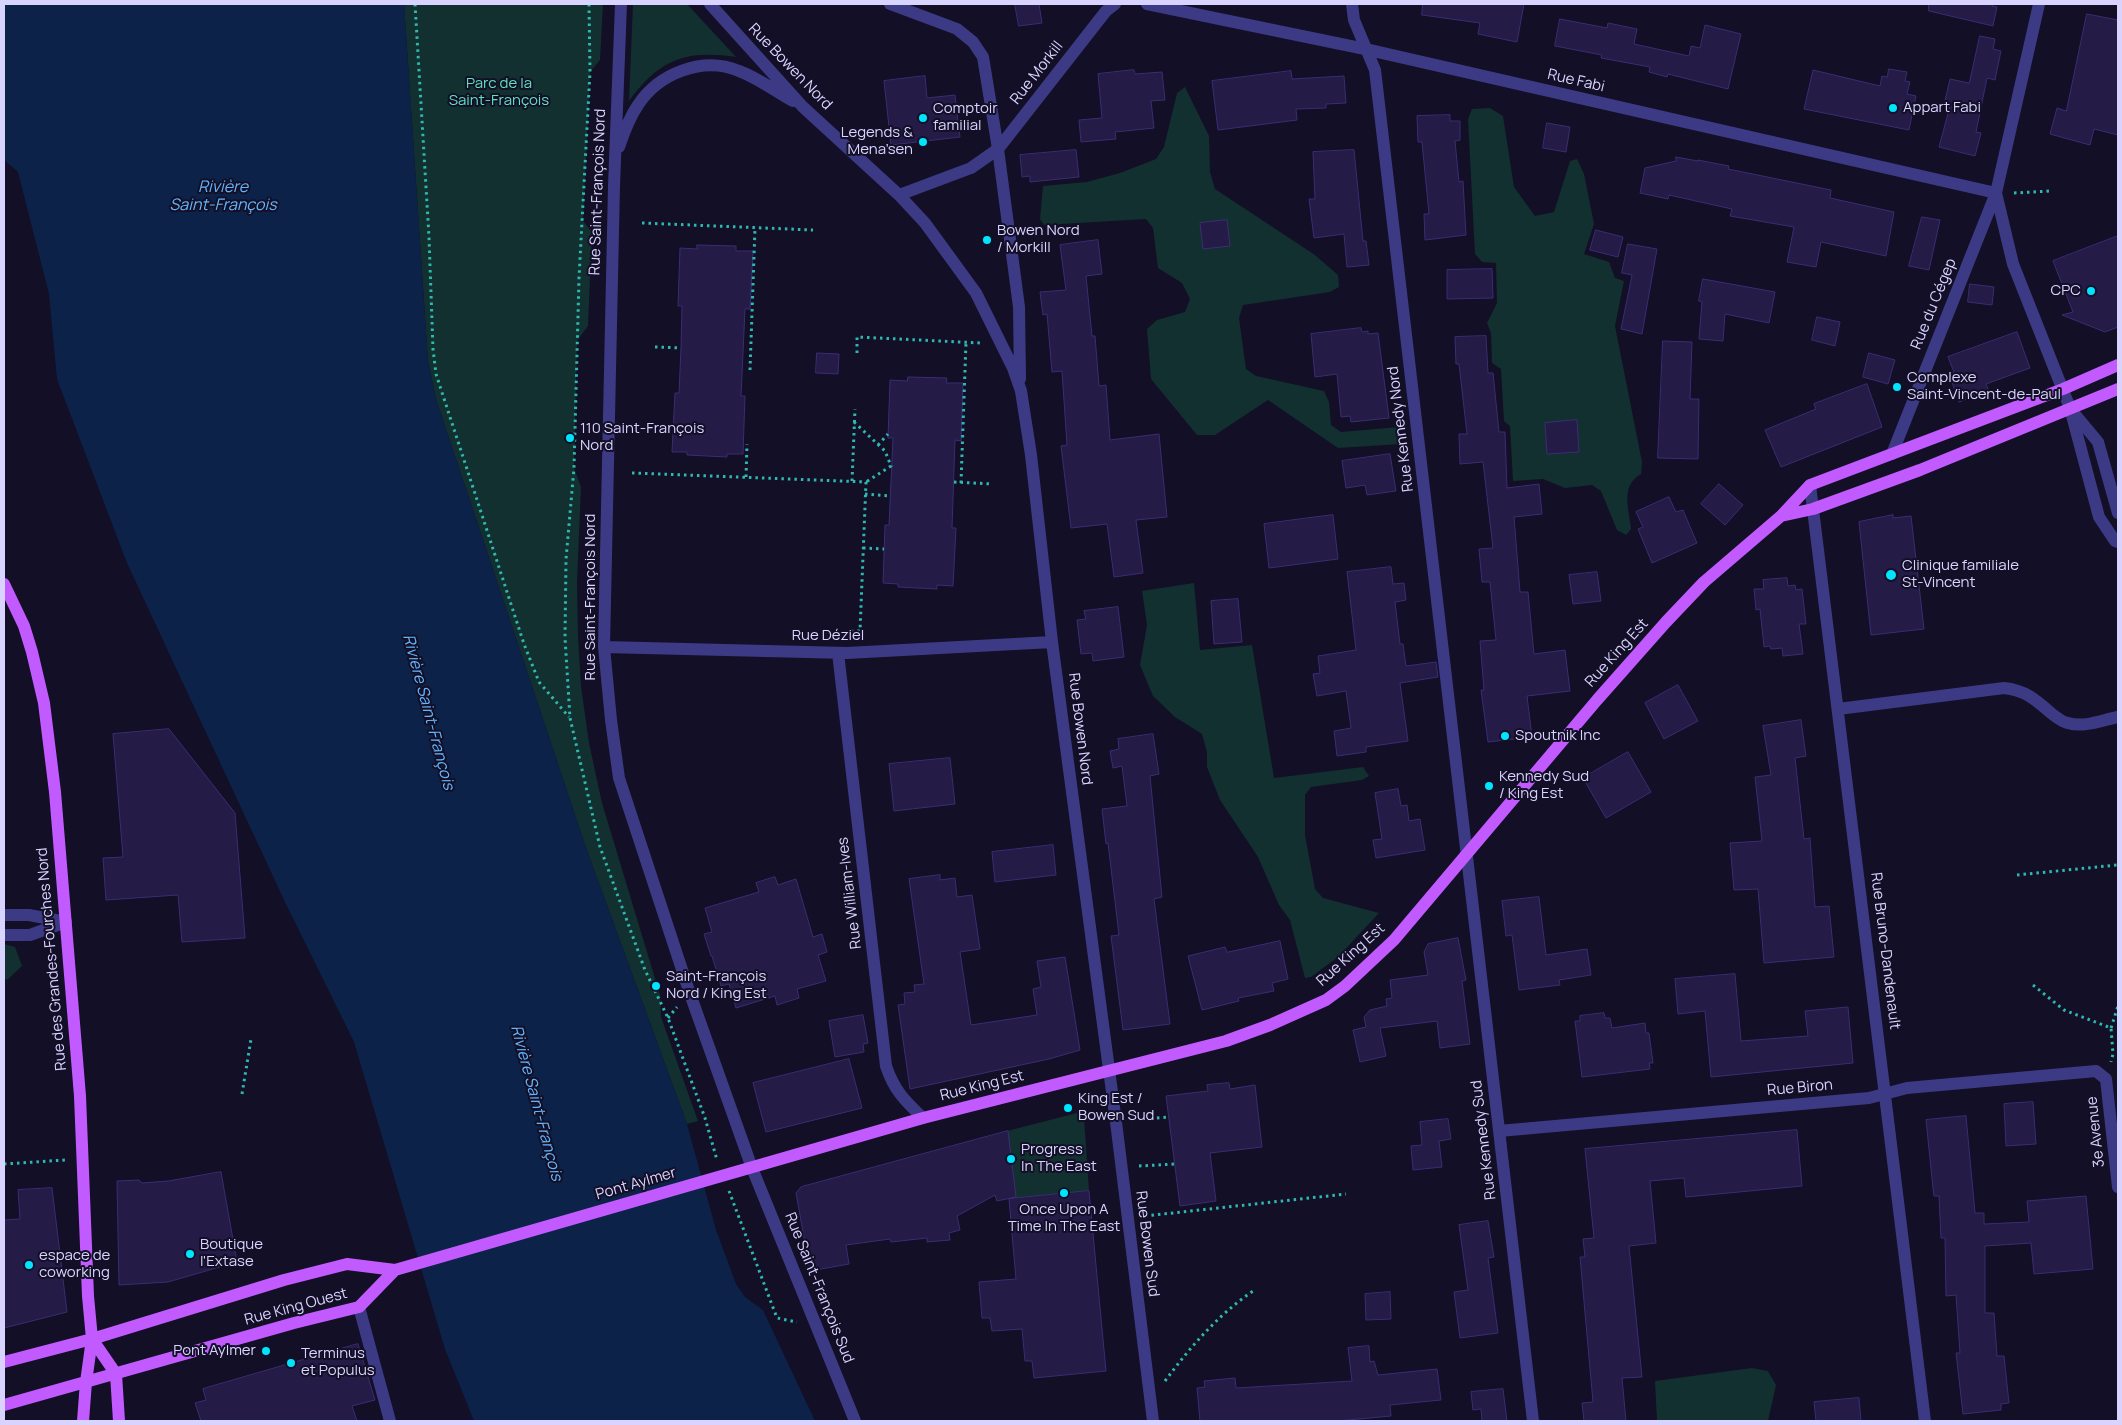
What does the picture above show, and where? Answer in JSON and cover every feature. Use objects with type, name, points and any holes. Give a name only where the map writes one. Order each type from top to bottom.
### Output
[{"type":"main road","name":"Rue King Est","points":[[752,1168],[923,1118],[1226,1041],[1283,1020],[1326,1000],[1345,986],[1394,940],[1597,700],[1666,622],[1728,560],[1781,516],[1810,485],[2063,389],[2118,365]]},
{"type":"main road","name":"Rue King Est","points":[[1781,516],[1813,509],[1920,470],[2118,390]]},
{"type":"main road","name":"Rue des Grandes-Fourches Nord","points":[[4,584],[24,626],[44,703],[55,792],[83,1158],[88,1296],[92,1339],[83,1421]]},
{"type":"main road","name":"Pont Aylmer","points":[[395,1270],[752,1168]]},
{"type":"main road","name":"Rue King Ouest","points":[[4,1362],[92,1339],[284,1280],[347,1264],[395,1270]]},
{"type":"main road","name":"Rue King Ouest","points":[[4,1405],[294,1323],[359,1307],[395,1270]]},
{"type":"main road","points":[[92,1339],[116,1374],[119,1421]]},
{"type":"street","name":"Rue Saint-François Nord","points":[[621,4],[615,158],[604,647],[611,720],[619,778],[689,991],[752,1168]]},
{"type":"street","name":"Rue Bowen Nord","points":[[710,4],[804,107],[899,195],[936,237],[976,293],[1013,368],[1020,391],[1031,455],[1052,642],[1109,1072]]},
{"type":"street","name":"Rue Bowen Nord","points":[[890,4],[957,29],[973,42],[983,57],[998,149],[1019,307],[1020,391]]},
{"type":"street","name":"Rue Morkill","points":[[899,195],[971,168],[998,149],[1106,10],[1115,4]]},
{"type":"street","name":"Rue Fabi","points":[[1147,4],[1365,49],[1996,193]]},
{"type":"street","name":"Rue Kennedy Nord","points":[[1352,4],[1354,20],[1375,70],[1467,855]]},
{"type":"street","name":"Rue du Cégep","points":[[1892,454],[1996,193],[2039,4]]},
{"type":"street","points":[[615,158],[628,122],[638,104],[648,92],[680,71],[698,66],[716,66],[739,70],[804,107]]},
{"type":"street","name":"Rue du Cégep","points":[[1996,193],[2013,264],[2070,408]]},
{"type":"street","points":[[2070,408],[2098,442],[2118,513]]},
{"type":"street","points":[[2070,408],[2099,517],[2115,541],[2118,542]]},
{"type":"street","name":"Rue Bruno-Dandenault","points":[[1810,485],[1925,1421]]},
{"type":"street","name":"Rue Déziel","points":[[604,647],[838,653],[1052,642]]},
{"type":"street","name":"Rue William-Ives","points":[[838,653],[886,1066],[900,1096],[923,1118]]},
{"type":"street","points":[[1838,709],[2004,688],[2028,693],[2067,723],[2082,725],[2118,717]]},
{"type":"street","name":"Rue Kennedy Sud","points":[[1467,855],[1533,1421]]},
{"type":"street","points":[[4,915],[29,915],[66,922]]},
{"type":"street","points":[[4,935],[30,935],[66,922]]},
{"type":"street","name":"Rue Biron","points":[[1499,1131],[1869,1098],[1907,1088],[2088,1071],[2096,1071],[2104,1077]]},
{"type":"street","name":"Rue Bowen Sud","points":[[1109,1072],[1153,1421]]},
{"type":"street","name":"3e Avenue","points":[[2104,1077],[2118,1186]]},
{"type":"street","name":"Rue Saint-François Sud","points":[[752,1168],[855,1421]]},
{"type":"street","points":[[359,1307],[390,1421]]},
{"type":"path","points":[[415,4],[429,237],[433,349],[436,374],[524,644],[539,682],[570,718]]},
{"type":"path","points":[[589,4],[590,72],[579,278],[574,468],[566,559],[565,638],[570,718],[600,847],[645,970],[668,1018]]},
{"type":"path","points":[[1996,193],[2023,194],[2051,191]]},
{"type":"path","points":[[642,223],[813,230]]},
{"type":"path","points":[[750,370],[756,228]]},
{"type":"path","points":[[857,353],[857,337],[1002,344]]},
{"type":"path","points":[[961,483],[966,342]]},
{"type":"path","points":[[655,347],[681,348]]},
{"type":"path","points":[[852,481],[854,409]]},
{"type":"path","points":[[632,472],[866,482],[891,466],[885,451],[854,422]]},
{"type":"path","points":[[878,445],[888,434]]},
{"type":"path","points":[[746,477],[747,444]]},
{"type":"path","points":[[848,631],[860,631],[866,482]]},
{"type":"path","points":[[954,482],[992,484]]},
{"type":"path","points":[[865,494],[890,496]]},
{"type":"path","points":[[863,548],[884,549]]},
{"type":"path","points":[[2017,875],[2117,865]]},
{"type":"path","points":[[2033,985],[2064,1010],[2111,1028]]},
{"type":"path","points":[[2104,1077],[2114,1054],[2111,1028],[2118,1006]]},
{"type":"path","points":[[242,1094],[250,1039]]},
{"type":"path","points":[[1116,1122],[1169,1117]]},
{"type":"path","points":[[4,1164],[83,1158]]},
{"type":"path","points":[[1121,1168],[1174,1164]]},
{"type":"path","points":[[1127,1218],[1346,1194]]},
{"type":"path","points":[[1150,1401],[1192,1346],[1217,1319],[1254,1291]]},
{"type":"green space","name":"Parc de la Saint-François","points":[[404,4],[603,4],[600,60],[590,72],[583,221],[592,232],[588,326],[577,341],[574,468],[581,487],[577,583],[581,686],[589,743],[602,803],[660,995],[661,1017],[698,1121],[687,1124],[586,848],[436,399],[428,361]]},
{"type":"green space","points":[[633,4],[687,4],[736,57],[702,55],[675,61],[652,75],[629,101]]},
{"type":"green space","points":[[1185,87],[1209,136],[1210,172],[1215,189],[1315,255],[1338,275],[1339,287],[1330,292],[1243,305],[1239,318],[1246,369],[1256,376],[1324,391],[1329,402],[1331,425],[1341,432],[1399,427],[1401,444],[1338,448],[1268,400],[1215,435],[1197,435],[1151,379],[1147,329],[1157,320],[1185,312],[1190,299],[1182,283],[1158,268],[1153,228],[1146,219],[1044,225],[1040,219],[1043,186],[1087,182],[1120,173],[1156,159],[1164,147],[1177,93]]},
{"type":"green space","points":[[1490,108],[1503,116],[1514,187],[1535,216],[1554,212],[1570,161],[1577,159],[1584,174],[1594,224],[1584,254],[1609,262],[1615,278],[1624,281],[1615,326],[1642,462],[1641,474],[1634,479],[1628,491],[1627,498],[1631,529],[1626,535],[1617,530],[1601,491],[1592,485],[1565,488],[1543,479],[1513,481],[1510,426],[1504,421],[1501,369],[1492,363],[1491,333],[1487,323],[1497,303],[1496,263],[1482,262],[1475,254],[1468,119],[1472,109]]},
{"type":"green space","points":[[1194,583],[1200,650],[1252,645],[1274,778],[1363,767],[1369,776],[1362,780],[1311,787],[1305,795],[1305,835],[1315,889],[1323,898],[1379,913],[1338,957],[1311,977],[1305,978],[1290,920],[1279,905],[1258,857],[1220,800],[1207,767],[1207,752],[1202,734],[1175,717],[1153,696],[1140,665],[1147,625],[1142,591]]},
{"type":"green space","points":[[4,944],[15,947],[22,966],[7,980],[4,978]]},
{"type":"green space","points":[[1077,1113],[1084,1117],[1089,1191],[1016,1198],[1007,1131]]},
{"type":"green space","points":[[1752,1368],[1768,1371],[1776,1385],[1768,1421],[1657,1421],[1655,1381]]},
{"type":"water","name":"Rivière Saint-François","points":[[4,4],[404,4],[428,361],[436,399],[586,848],[687,1124],[716,1230],[736,1284],[745,1297],[763,1310],[815,1421],[474,1421],[445,1349],[354,1042],[285,902],[127,563],[57,379],[49,294],[18,172],[4,160]]},
{"type":"building","points":[[1015,4],[1039,4],[1042,23],[1019,26]]},
{"type":"building","points":[[1423,4],[1524,4],[1517,42],[1478,34],[1480,23],[1422,15]]},
{"type":"building","points":[[1929,4],[1993,4],[1992,6],[1997,7],[1993,26],[1929,11]]},
{"type":"building","points":[[2087,14],[2118,20],[2118,135],[2094,129],[2090,145],[2050,134],[2057,108],[2066,111]]},
{"type":"building","points":[[1560,19],[1607,28],[1608,23],[1637,29],[1634,44],[1689,56],[1691,46],[1700,48],[1705,25],[1741,34],[1728,89],[1668,74],[1667,77],[1649,72],[1650,67],[1601,58],[1602,55],[1555,46]]},
{"type":"building","points":[[1980,36],[1995,39],[1993,49],[2001,51],[1995,80],[1987,78],[1976,132],[1981,133],[1975,156],[1939,147],[1950,106],[1944,105],[1950,79],[1969,83]]},
{"type":"building","points":[[1889,69],[1907,72],[1905,81],[1910,82],[1907,94],[1916,96],[1909,130],[1804,109],[1813,70],[1880,86],[1882,76],[1887,77]]},
{"type":"building","points":[[1134,70],[1135,74],[1162,72],[1165,100],[1151,101],[1154,128],[1115,132],[1116,139],[1081,142],[1079,120],[1102,118],[1098,74]]},
{"type":"building","points":[[1291,71],[1292,79],[1344,76],[1346,103],[1326,104],[1326,108],[1296,109],[1297,120],[1218,130],[1212,81]]},
{"type":"building","name":"Comptoir familial","points":[[925,76],[927,98],[955,95],[960,137],[891,145],[884,81]]},
{"type":"building","points":[[1450,115],[1450,121],[1460,121],[1460,140],[1455,141],[1459,182],[1463,181],[1466,235],[1425,240],[1424,214],[1429,214],[1422,142],[1418,142],[1417,116]]},
{"type":"building","points":[[1547,123],[1570,127],[1566,152],[1543,148]]},
{"type":"building","points":[[1076,150],[1079,177],[1030,182],[1030,176],[1022,177],[1020,155]]},
{"type":"building","points":[[1354,150],[1363,241],[1366,241],[1369,265],[1347,267],[1344,234],[1314,238],[1309,199],[1315,199],[1313,152]]},
{"type":"building","points":[[1676,157],[1729,166],[1728,169],[1831,190],[1830,198],[1894,212],[1886,256],[1821,242],[1816,267],[1787,262],[1794,227],[1730,216],[1732,209],[1669,195],[1668,199],[1640,193],[1645,168],[1676,161]]},
{"type":"building","points":[[1922,217],[1940,220],[1929,270],[1909,266]]},
{"type":"building","points":[[1227,220],[1230,246],[1203,249],[1200,223]]},
{"type":"building","points":[[1596,230],[1623,237],[1618,257],[1590,250]]},
{"type":"building","name":"CPC","points":[[2118,236],[2118,327],[2105,332],[2062,315],[2073,312],[2053,261]]},
{"type":"building","points":[[1098,240],[1102,274],[1086,276],[1092,336],[1095,336],[1099,386],[1106,385],[1110,440],[1159,434],[1167,517],[1136,520],[1143,573],[1114,577],[1107,524],[1071,528],[1061,446],[1067,445],[1062,371],[1052,372],[1047,314],[1043,315],[1040,292],[1066,290],[1060,245]]},
{"type":"building","points":[[1628,244],[1657,249],[1642,334],[1621,329],[1632,275],[1622,273]]},
{"type":"building","points":[[697,245],[736,246],[736,251],[753,251],[750,309],[745,309],[741,396],[745,396],[743,454],[727,454],[727,457],[687,455],[687,452],[672,452],[675,393],[679,393],[681,348],[682,306],[678,306],[680,248],[697,249]]},
{"type":"building","points":[[1492,269],[1493,298],[1447,299],[1447,270]]},
{"type":"building","points":[[1703,279],[1775,292],[1769,323],[1725,314],[1723,341],[1699,339],[1702,302],[1699,301]]},
{"type":"building","points":[[1970,284],[1994,287],[1992,305],[1968,302]]},
{"type":"building","points":[[1817,317],[1840,322],[1835,346],[1812,340]]},
{"type":"building","points":[[1361,328],[1362,332],[1368,331],[1368,334],[1378,333],[1389,418],[1351,422],[1350,416],[1341,417],[1337,374],[1315,377],[1311,334]]},
{"type":"building","points":[[2017,332],[2030,368],[1986,384],[1989,391],[1959,402],[1949,374],[1954,372],[1948,357]]},
{"type":"building","points":[[1486,336],[1488,373],[1493,373],[1499,432],[1505,432],[1507,488],[1539,484],[1542,514],[1514,517],[1520,592],[1528,592],[1534,654],[1565,650],[1570,691],[1527,696],[1532,737],[1488,742],[1481,690],[1484,690],[1480,641],[1496,640],[1490,582],[1482,582],[1479,549],[1493,548],[1483,462],[1460,464],[1459,434],[1467,434],[1459,364],[1456,364],[1455,337]]},
{"type":"building","points":[[1663,341],[1692,342],[1690,399],[1699,399],[1698,459],[1658,458]]},
{"type":"building","points":[[817,353],[839,354],[838,374],[816,373]]},
{"type":"building","points":[[1869,353],[1895,360],[1888,384],[1863,377]]},
{"type":"building","points":[[908,377],[947,378],[946,383],[963,383],[961,441],[955,440],[952,528],[956,528],[953,586],[937,585],[937,589],[898,587],[898,584],[883,583],[885,525],[889,525],[893,438],[888,438],[890,380],[907,381]]},
{"type":"building","points":[[1867,384],[1882,427],[1781,467],[1765,430],[1816,409],[1814,404]]},
{"type":"building","points":[[1577,420],[1579,452],[1547,454],[1545,423]]},
{"type":"building","points":[[1390,454],[1396,491],[1367,495],[1365,485],[1346,488],[1342,461]]},
{"type":"building","points":[[1719,484],[1743,505],[1725,525],[1701,504]]},
{"type":"building","points":[[1669,497],[1676,512],[1683,510],[1697,543],[1652,563],[1638,529],[1643,527],[1636,512]]},
{"type":"building","points":[[1333,515],[1338,559],[1269,568],[1264,524]]},
{"type":"building","name":"Clinique familiale St-Vincent","points":[[1893,515],[1893,518],[1911,516],[1924,629],[1871,635],[1859,522]]},
{"type":"building","points":[[1391,567],[1393,584],[1404,583],[1406,600],[1395,602],[1400,644],[1403,644],[1406,666],[1436,662],[1438,677],[1400,683],[1408,741],[1366,747],[1366,752],[1337,756],[1334,731],[1351,728],[1346,691],[1317,696],[1313,674],[1320,673],[1318,656],[1356,650],[1347,572]]},
{"type":"building","points":[[1597,572],[1601,601],[1573,604],[1569,575]]},
{"type":"building","points":[[1787,578],[1788,586],[1795,585],[1796,590],[1802,589],[1806,624],[1799,624],[1803,654],[1783,656],[1782,648],[1771,649],[1770,646],[1764,647],[1760,609],[1756,610],[1754,589],[1764,589],[1763,580]]},
{"type":"building","points":[[1238,599],[1242,642],[1214,644],[1211,601]]},
{"type":"building","points":[[1118,607],[1124,657],[1093,661],[1092,653],[1081,654],[1077,620],[1086,619],[1084,611]]},
{"type":"building","points":[[1678,685],[1698,721],[1664,739],[1645,703]]},
{"type":"building","points":[[1801,720],[1806,756],[1795,758],[1804,839],[1810,838],[1815,907],[1829,906],[1834,957],[1764,963],[1758,889],[1734,890],[1730,843],[1762,841],[1755,777],[1771,775],[1763,726]]},
{"type":"building","points":[[169,729],[235,813],[245,938],[182,942],[178,895],[106,900],[103,858],[123,857],[113,734]]},
{"type":"building","points":[[1153,734],[1159,774],[1150,776],[1162,897],[1154,899],[1170,1024],[1123,1030],[1111,936],[1119,935],[1102,809],[1127,806],[1122,766],[1113,768],[1110,751],[1119,749],[1118,739]]},
{"type":"building","points":[[1628,752],[1651,792],[1606,818],[1583,778]]},
{"type":"building","points":[[950,758],[955,804],[894,811],[889,764]]},
{"type":"building","points":[[1398,789],[1401,806],[1407,805],[1409,821],[1420,819],[1425,850],[1376,858],[1373,840],[1382,839],[1375,793]]},
{"type":"building","points":[[1053,845],[1056,875],[995,882],[992,852]]},
{"type":"building","points":[[940,875],[940,880],[955,878],[957,897],[972,895],[980,949],[960,952],[971,1025],[1037,1015],[1033,989],[1041,987],[1037,961],[1065,957],[1080,1050],[1049,1059],[910,1089],[898,1005],[905,1004],[904,993],[915,992],[914,985],[924,984],[909,879]]},
{"type":"building","points":[[775,877],[778,885],[796,879],[813,937],[822,934],[827,952],[818,955],[826,981],[797,989],[799,998],[777,1005],[775,996],[736,1008],[729,984],[721,986],[704,934],[712,932],[705,908],[759,892],[756,883]]},
{"type":"building","points":[[1539,897],[1546,955],[1587,949],[1591,975],[1559,980],[1560,985],[1519,990],[1512,935],[1506,936],[1502,901]]},
{"type":"building","points":[[1458,938],[1466,980],[1462,981],[1470,1044],[1440,1048],[1437,1021],[1380,1028],[1386,1056],[1360,1062],[1353,1030],[1366,1027],[1364,1017],[1370,1010],[1387,1006],[1386,999],[1392,998],[1390,980],[1428,975],[1424,952],[1428,944]]},
{"type":"building","points":[[1280,941],[1288,979],[1272,983],[1274,991],[1238,998],[1239,1001],[1202,1010],[1188,956],[1225,947],[1227,952]]},
{"type":"building","points":[[1735,974],[1741,1041],[1808,1036],[1805,1011],[1848,1007],[1853,1063],[1711,1077],[1705,1011],[1678,1014],[1675,979]]},
{"type":"building","points":[[1604,1013],[1605,1018],[1610,1018],[1612,1028],[1645,1023],[1646,1033],[1649,1033],[1653,1063],[1649,1063],[1650,1069],[1582,1077],[1575,1021],[1580,1021],[1580,1016]]},
{"type":"building","points":[[863,1015],[868,1043],[863,1044],[864,1052],[835,1057],[829,1021]]},
{"type":"building","points":[[849,1059],[862,1108],[766,1132],[753,1083]]},
{"type":"building","points":[[1229,1083],[1230,1089],[1255,1085],[1262,1147],[1210,1153],[1216,1201],[1180,1206],[1166,1096],[1208,1091],[1207,1085]]},
{"type":"building","points":[[2033,1102],[2036,1144],[2006,1146],[2004,1104]]},
{"type":"building","points":[[1966,1116],[1975,1213],[1984,1213],[1984,1224],[2029,1222],[2027,1201],[2086,1196],[2093,1269],[2034,1274],[2031,1243],[1985,1246],[1985,1313],[1994,1313],[1997,1356],[2004,1356],[2009,1403],[2001,1404],[2001,1410],[1963,1414],[1956,1353],[1960,1353],[1956,1295],[1946,1296],[1945,1238],[1941,1238],[1939,1196],[1934,1196],[1926,1120]]},
{"type":"building","points":[[1448,1119],[1451,1139],[1439,1141],[1442,1167],[1413,1170],[1411,1146],[1422,1145],[1420,1122]]},
{"type":"building","points":[[1797,1130],[1802,1186],[1686,1197],[1684,1178],[1650,1181],[1656,1243],[1629,1246],[1642,1377],[1622,1378],[1626,1421],[1584,1421],[1582,1403],[1593,1402],[1580,1257],[1585,1257],[1583,1239],[1594,1238],[1585,1149]]},
{"type":"building","points":[[1008,1131],[1016,1197],[997,1201],[995,1195],[957,1216],[960,1230],[949,1233],[950,1240],[927,1242],[927,1238],[891,1242],[890,1239],[846,1245],[849,1264],[810,1271],[796,1193],[801,1187]]},
{"type":"building","points":[[221,1172],[237,1262],[168,1282],[119,1285],[117,1181],[139,1180],[142,1183],[168,1181]]},
{"type":"building","points":[[52,1188],[67,1312],[4,1328],[4,1220],[20,1219],[18,1190]]},
{"type":"building","points":[[1089,1191],[1106,1371],[1034,1378],[1032,1361],[1025,1361],[1022,1329],[992,1331],[990,1318],[982,1318],[979,1282],[1016,1279],[1009,1199]]},
{"type":"building","points":[[1488,1221],[1494,1257],[1488,1258],[1498,1333],[1460,1338],[1454,1292],[1468,1290],[1459,1225]]},
{"type":"building","points":[[1390,1292],[1391,1319],[1366,1320],[1365,1294]]},
{"type":"building","points":[[358,1344],[375,1400],[352,1406],[357,1421],[201,1421],[195,1403],[206,1400],[203,1389]]},
{"type":"building","points":[[1369,1346],[1370,1362],[1374,1361],[1378,1375],[1437,1369],[1441,1400],[1390,1405],[1391,1416],[1337,1421],[1200,1421],[1197,1388],[1205,1387],[1204,1381],[1235,1378],[1236,1388],[1352,1381],[1348,1348]]},
{"type":"building","points":[[1503,1389],[1507,1421],[1482,1421],[1481,1409],[1473,1410],[1471,1392]]},
{"type":"building","points":[[1859,1398],[1861,1421],[1816,1421],[1814,1402]]},
{"type":"place","name":"Appart Fabi","points":[[1893,108]]},
{"type":"place","name":"Comptoir familial","points":[[923,118]]},
{"type":"place","name":"Legends & Mena’sen","points":[[923,142]]},
{"type":"place","name":"Bowen Nord / Morkill","points":[[987,240]]},
{"type":"place","name":"CPC","points":[[2091,291]]},
{"type":"place","name":"Complexe Saint-Vincent-de-Paul","points":[[1897,387]]},
{"type":"place","name":"110 Saint-François Nord","points":[[570,438]]},
{"type":"place","name":"Clinique familiale St-Vincent","points":[[1891,575]]},
{"type":"place","name":"Spoutnik Inc","points":[[1505,736]]},
{"type":"place","name":"Kennedy Sud / King Est","points":[[1489,786]]},
{"type":"place","name":"Saint-François Nord / King Est","points":[[656,986]]},
{"type":"place","name":"King Est / Bowen Sud","points":[[1068,1108]]},
{"type":"place","name":"Progress In The East","points":[[1011,1159]]},
{"type":"place","name":"Once Upon A Time In The East","points":[[1064,1193]]},
{"type":"place","name":"Boutique l'Extase","points":[[190,1254]]},
{"type":"place","name":"espace de coworking","points":[[29,1265]]},
{"type":"place","name":"Pont Aylmer","points":[[266,1351]]},
{"type":"place","name":"Terminus et Populus","points":[[291,1363]]}]
